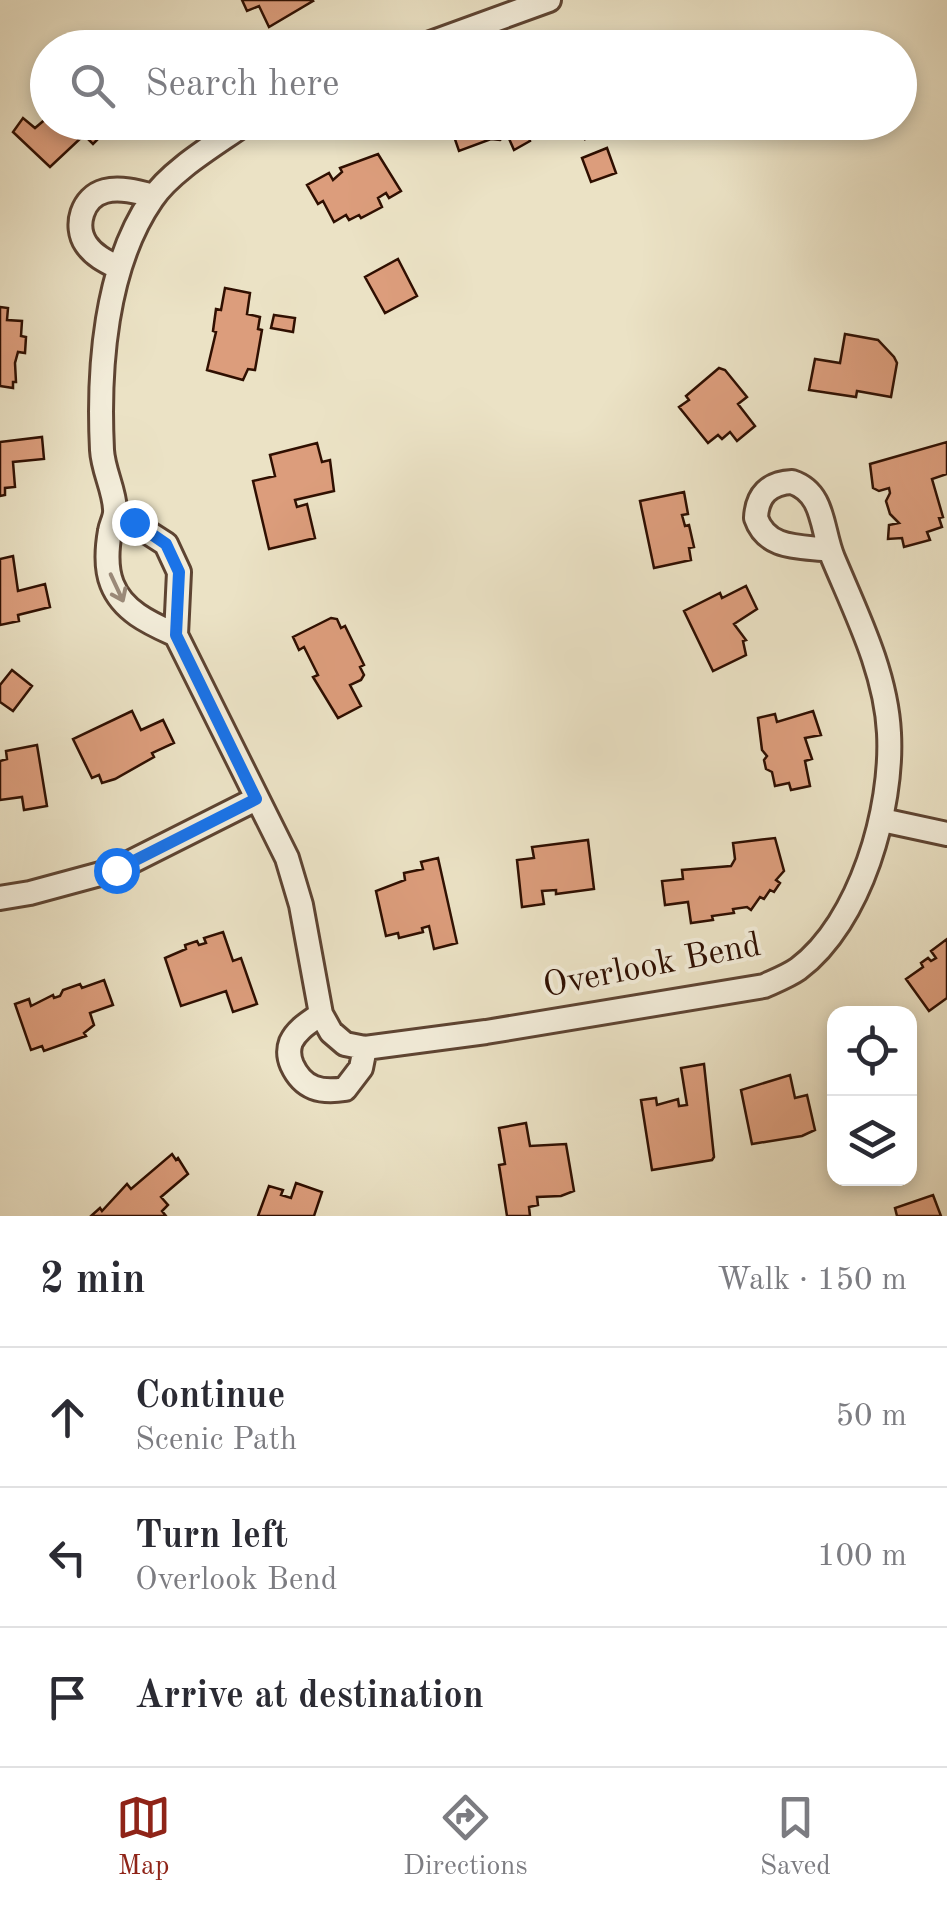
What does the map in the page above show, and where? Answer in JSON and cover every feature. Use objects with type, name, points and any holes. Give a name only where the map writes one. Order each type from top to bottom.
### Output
[{"type":"street","points":[[466,30],[549,0]]},
{"type":"street","points":[[176,635],[127,607],[112,585],[108,560],[116,512],[102,454],[102,372],[107,321],[119,268],[154,196],[223,140]]},
{"type":"street","points":[[119,268],[94,254],[84,242],[80,228],[85,206],[108,190],[154,196]]},
{"type":"street","points":[[116,512],[166,544],[179,572],[176,635],[288,858],[301,906],[320,1014],[345,1044],[365,1048],[361,1068],[345,1089],[328,1092],[308,1086],[289,1057],[291,1042],[302,1027],[320,1014]]},
{"type":"street","name":"Overlook Bend","points":[[365,1048],[764,986],[798,968],[825,940],[869,864],[882,820],[889,732],[875,661],[830,550]]},
{"type":"street","points":[[0,898],[116,870],[256,799]]},
{"type":"street","points":[[882,820],[947,834]]},
{"type":"building","points":[[242,0],[313,1],[269,27],[259,6],[247,11]]},
{"type":"building","points":[[23,118],[30,124],[30,140],[79,140],[50,167],[13,132]]},
{"type":"building","points":[[455,140],[488,140],[459,151]]},
{"type":"building","points":[[510,140],[530,140],[530,141],[514,150]]},
{"type":"building","points":[[607,148],[616,173],[591,182],[582,158]]},
{"type":"building","points":[[378,154],[401,191],[389,198],[386,193],[378,198],[382,207],[361,218],[359,215],[349,220],[346,215],[334,222],[323,201],[318,204],[307,185],[329,173],[333,180],[342,172],[340,168]]},
{"type":"building","points":[[398,259],[417,296],[385,313],[365,277]]},
{"type":"building","points":[[225,288],[250,293],[247,314],[260,317],[258,329],[262,330],[255,370],[248,369],[243,380],[207,370],[216,332],[216,309],[221,310]]},
{"type":"building","points":[[0,307],[8,308],[7,320],[22,321],[21,336],[26,337],[25,353],[18,352],[15,363],[13,388],[0,386]]},
{"type":"building","points":[[274,315],[295,318],[293,332],[271,328]]},
{"type":"building","points":[[845,334],[878,340],[894,357],[897,363],[891,397],[857,391],[856,397],[809,390],[815,359],[840,363]]},
{"type":"building","points":[[719,368],[747,397],[738,404],[755,426],[737,441],[730,432],[708,443],[679,407]]},
{"type":"building","points":[[42,437],[44,459],[13,462],[15,487],[5,488],[5,495],[0,496],[0,442]]},
{"type":"building","points":[[947,442],[947,474],[932,479],[943,517],[939,518],[942,527],[927,532],[930,540],[904,547],[902,538],[888,539],[889,525],[899,523],[890,514],[886,501],[889,488],[873,488],[870,464]]},
{"type":"building","points":[[317,443],[322,462],[330,460],[334,491],[295,500],[297,507],[307,504],[315,538],[269,549],[253,481],[275,476],[270,455]]},
{"type":"building","points":[[684,492],[688,514],[682,515],[685,526],[689,525],[694,547],[689,548],[691,560],[654,568],[640,501]]},
{"type":"building","points":[[13,556],[18,591],[45,584],[50,607],[18,615],[19,621],[0,625],[0,559]]},
{"type":"building","points":[[746,586],[757,609],[734,624],[746,640],[746,655],[713,671],[684,611],[720,593],[722,598]]},
{"type":"building","points":[[331,618],[337,619],[341,628],[345,626],[364,665],[360,667],[364,675],[361,680],[350,685],[361,706],[338,718],[313,677],[318,675],[304,647],[299,650],[293,637]]},
{"type":"building","points":[[12,670],[32,686],[13,711],[0,702],[0,685]]},
{"type":"building","points":[[132,711],[141,730],[163,720],[174,743],[115,779],[102,783],[99,775],[92,778],[73,739]]},
{"type":"building","points":[[813,711],[821,735],[805,738],[812,759],[805,761],[810,786],[791,790],[789,783],[775,786],[772,772],[766,769],[767,756],[762,750],[758,718],[775,714],[777,722]]},
{"type":"building","points":[[37,745],[47,806],[24,810],[22,797],[0,800],[0,761],[7,759],[6,751]]},
{"type":"building","points":[[775,838],[784,871],[776,880],[780,883],[764,899],[760,897],[751,910],[733,909],[734,913],[712,916],[713,920],[691,923],[688,902],[665,905],[662,881],[683,879],[682,870],[731,866],[735,859],[733,843]]},
{"type":"building","points":[[588,840],[594,889],[556,894],[556,890],[542,891],[544,904],[522,907],[517,860],[534,858],[532,847]]},
{"type":"building","points":[[438,858],[457,943],[434,949],[429,926],[422,928],[423,932],[399,938],[398,933],[386,936],[376,891],[405,880],[404,873],[423,869],[421,862]]},
{"type":"building","points":[[223,932],[233,961],[241,958],[257,1004],[233,1012],[226,991],[181,1006],[165,958],[186,949],[185,945],[206,943],[204,938]]},
{"type":"building","points":[[947,939],[947,998],[929,1011],[906,979],[923,967],[921,963],[928,958],[936,958],[931,951]]},
{"type":"building","points":[[104,980],[113,1005],[90,1013],[94,1025],[84,1033],[86,1036],[44,1051],[42,1046],[31,1050],[15,1004],[29,999],[31,1006],[53,995],[60,996],[63,990]]},
{"type":"building","points":[[704,1064],[714,1157],[652,1170],[641,1100],[656,1098],[657,1105],[678,1099],[679,1106],[687,1105],[681,1068]]},
{"type":"building","points":[[790,1075],[795,1098],[807,1095],[815,1130],[802,1136],[752,1144],[741,1090]]},
{"type":"building","points":[[526,1123],[530,1146],[566,1144],[574,1191],[537,1197],[538,1205],[529,1207],[530,1216],[507,1216],[499,1165],[505,1164],[499,1128]]},
{"type":"building","points":[[172,1154],[188,1174],[161,1197],[168,1205],[162,1211],[166,1216],[91,1216],[100,1208],[102,1211],[127,1184],[131,1189]]},
{"type":"building","points":[[296,1183],[322,1192],[314,1216],[258,1216],[269,1186],[283,1190],[281,1195],[291,1198]]},
{"type":"building","points":[[933,1195],[941,1216],[897,1216],[895,1208]]},
{"type":"route","points":[[116,870],[256,799],[176,635],[179,572],[166,544],[134,522]]}]
